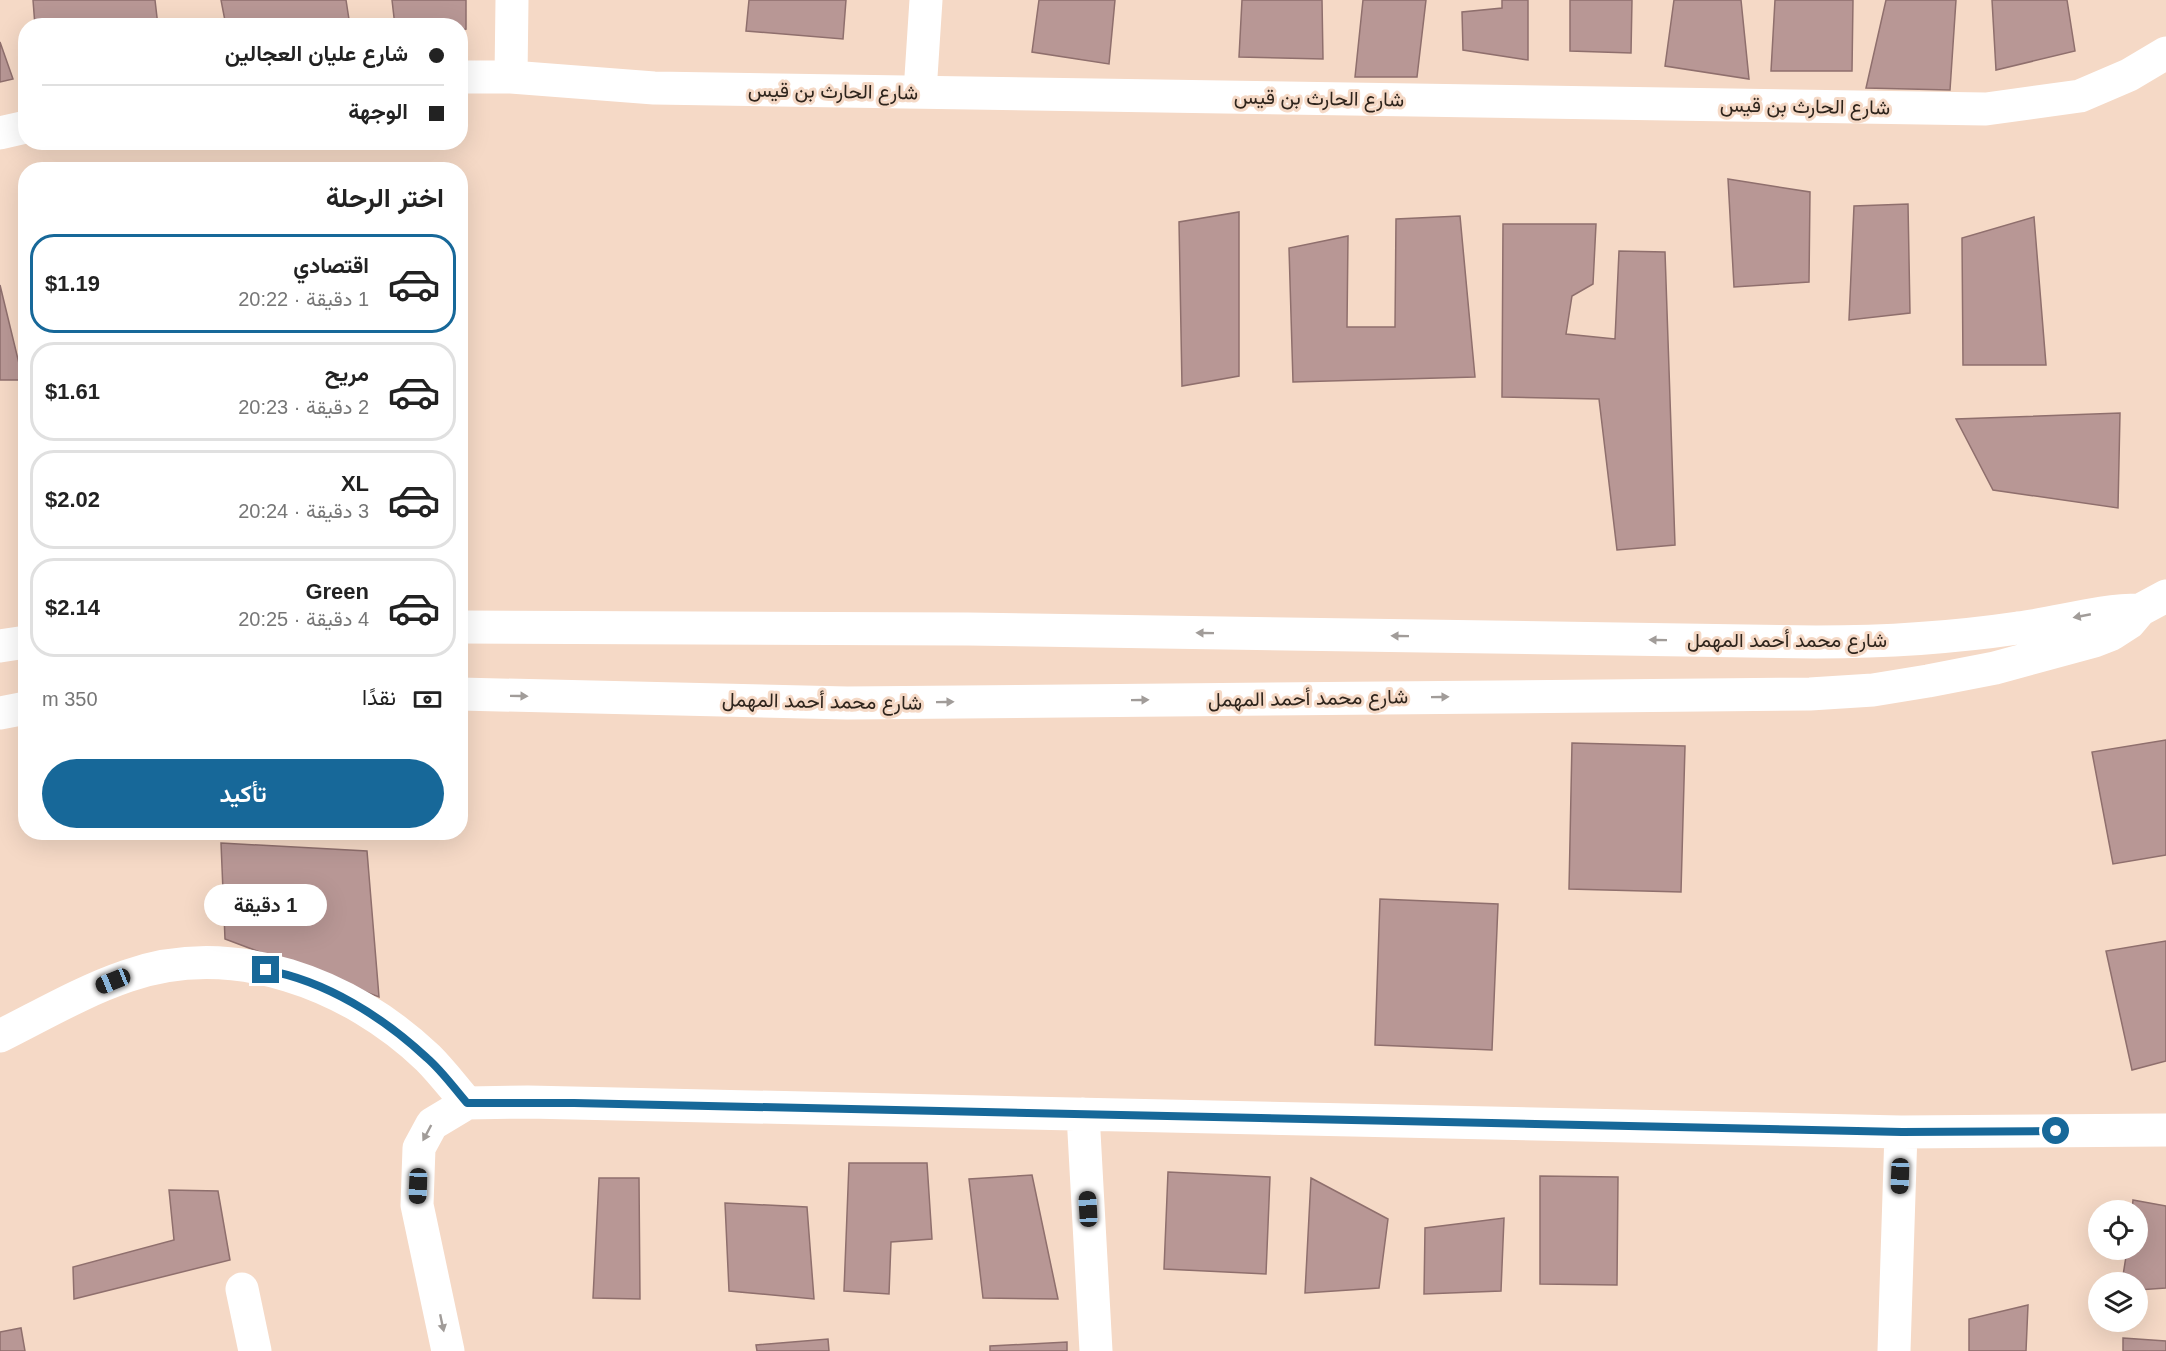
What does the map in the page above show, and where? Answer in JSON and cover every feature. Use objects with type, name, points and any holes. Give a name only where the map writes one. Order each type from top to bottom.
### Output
[{"type":"street","points":[[511,77],[512,0]]},
{"type":"street","points":[[920,92],[926,0]]},
{"type":"street","name":"شارع الحارث بن قيس","points":[[468,77],[511,77],[654,88],[1986,109],[2080,96],[2129,75],[2166,53]]},
{"type":"street","points":[[0,133],[18,129]]},
{"type":"street","name":"شارع محمد أحمد المهمل","points":[[468,627],[956,629],[1885,642],[1953,637],[2021,628],[2153,603]]},
{"type":"street","name":"شارع محمد أحمد المهمل","points":[[468,694],[847,703],[1810,694],[1873,690],[1995,668],[2112,634],[2153,603]]},
{"type":"street","points":[[0,646],[18,643]]},
{"type":"street","points":[[0,713],[18,710]]},
{"type":"street","points":[[0,1036],[81,994],[129,975],[180,964],[232,963],[283,973],[331,992],[382,1021],[428,1059],[467,1103]]},
{"type":"street","points":[[448,1351],[417,1205],[419,1148],[432,1124],[467,1103],[539,1102],[1902,1132],[2166,1130]]},
{"type":"street","points":[[1083,1114],[1096,1351]]},
{"type":"street","points":[[1894,1351],[1902,1132]]},
{"type":"street","points":[[242,1289],[255,1351]]},
{"type":"building","points":[[33,0],[155,0],[157,18],[34,18]]},
{"type":"building","points":[[221,0],[346,0],[349,18],[224,18]]},
{"type":"building","points":[[392,0],[466,0],[466,18],[394,18]]},
{"type":"building","points":[[749,0],[846,0],[843,39],[746,31]]},
{"type":"building","points":[[1039,0],[1115,0],[1109,64],[1032,52]]},
{"type":"building","points":[[1242,0],[1322,0],[1323,59],[1239,57]]},
{"type":"building","points":[[1363,0],[1426,0],[1417,77],[1355,77]]},
{"type":"building","points":[[1502,0],[1528,0],[1528,60],[1463,50],[1462,12],[1502,8]]},
{"type":"building","points":[[1570,0],[1632,0],[1631,53],[1570,51]]},
{"type":"building","points":[[1674,0],[1741,0],[1749,79],[1665,66]]},
{"type":"building","points":[[1775,0],[1853,0],[1852,71],[1771,71]]},
{"type":"building","points":[[1886,0],[1956,0],[1950,90],[1866,88]]},
{"type":"building","points":[[1992,0],[2067,0],[2075,51],[1996,70]]},
{"type":"building","points":[[0,42],[13,79],[0,82]]},
{"type":"building","points":[[1728,179],[1810,192],[1809,282],[1734,287]]},
{"type":"building","points":[[1908,204],[1910,313],[1849,320],[1854,206]]},
{"type":"building","points":[[1239,212],[1239,376],[1182,386],[1179,222]]},
{"type":"building","points":[[1460,216],[1475,377],[1293,382],[1289,248],[1348,236],[1347,327],[1395,327],[1396,219]]},
{"type":"building","points":[[2034,217],[2046,365],[1963,365],[1962,238]]},
{"type":"building","points":[[1503,224],[1596,224],[1593,284],[1572,296],[1566,334],[1615,339],[1619,251],[1665,252],[1675,545],[1617,550],[1599,399],[1502,397]]},
{"type":"building","points":[[0,285],[18,359],[18,380],[0,380]]},
{"type":"building","points":[[2120,413],[2118,508],[1993,490],[1956,419]]},
{"type":"building","points":[[2166,740],[2166,855],[2113,864],[2092,752]]},
{"type":"building","points":[[1572,743],[1685,746],[1681,892],[1569,889]]},
{"type":"building","points":[[221,843],[367,851],[379,997],[225,939]]},
{"type":"building","points":[[1380,899],[1498,904],[1492,1050],[1375,1045]]},
{"type":"building","points":[[2166,941],[2166,1061],[2132,1070],[2106,951]]},
{"type":"building","points":[[849,1163],[927,1163],[932,1239],[891,1242],[889,1294],[844,1291]]},
{"type":"building","points":[[1168,1172],[1270,1177],[1266,1274],[1164,1269]]},
{"type":"building","points":[[1032,1175],[1058,1299],[983,1298],[969,1179]]},
{"type":"building","points":[[1540,1176],[1618,1177],[1617,1285],[1540,1284]]},
{"type":"building","points":[[599,1178],[639,1178],[640,1299],[593,1298]]},
{"type":"building","points":[[1311,1178],[1388,1219],[1379,1288],[1305,1293]]},
{"type":"building","points":[[169,1190],[218,1191],[230,1260],[74,1299],[73,1267],[174,1240]]},
{"type":"building","points":[[725,1203],[807,1207],[814,1299],[729,1291]]},
{"type":"building","points":[[2148,1203],[2166,1206],[2166,1288],[2148,1289],[2148,1272],[2124,1272],[2125,1260],[2148,1260]]},
{"type":"building","points":[[1504,1218],[1501,1291],[1424,1294],[1425,1228]]},
{"type":"building","points":[[2028,1305],[2026,1351],[1969,1351],[1969,1319]]},
{"type":"building","points":[[21,1328],[25,1351],[0,1351],[0,1332]]},
{"type":"building","points":[[2123,1338],[2166,1341],[2166,1351],[2123,1351]]},
{"type":"building","points":[[828,1339],[829,1351],[757,1351],[756,1345]]},
{"type":"building","points":[[1067,1342],[1067,1351],[990,1351],[990,1346]]},
{"type":"route","points":[[266,970],[283,973],[331,992],[382,1021],[428,1059],[467,1103],[528,1102],[1902,1132],[2056,1131]]}]
